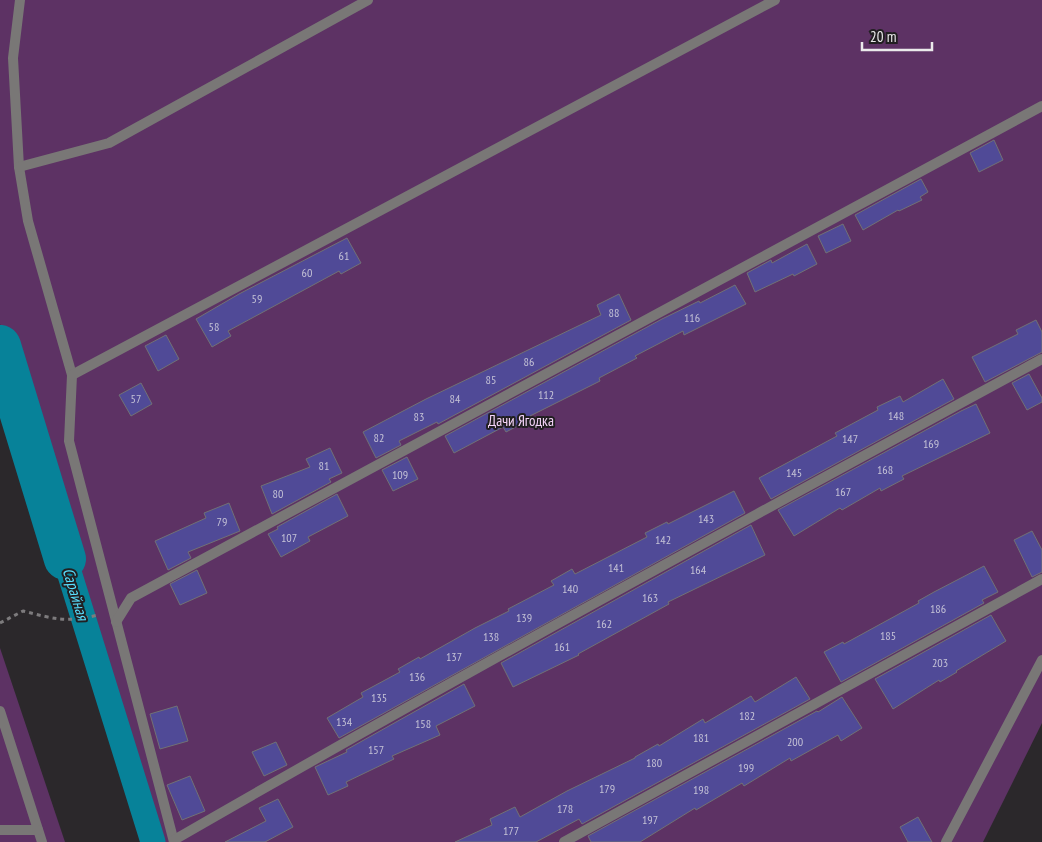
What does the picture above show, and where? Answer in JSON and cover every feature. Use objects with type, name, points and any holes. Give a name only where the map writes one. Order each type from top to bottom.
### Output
[{"type":"lane","points":[[20,0],[13,58],[19,167],[28,221],[72,375],[69,441],[174,841],[332,749],[760,512],[1042,359]]},
{"type":"lane","points":[[19,167],[109,143],[368,0]]},
{"type":"lane","points":[[72,375],[775,0]]},
{"type":"lane","points":[[116,622],[131,598],[1042,106]]},
{"type":"lane","points":[[564,842],[1042,579]]},
{"type":"lane","points":[[946,842],[1042,660]]},
{"type":"lane","points":[[0,711],[42,842]]},
{"type":"lane","points":[[0,830],[38,830]]},
{"type":"path","points":[[0,623],[23,611],[57,620],[77,620],[103,614]]},
{"type":"green space","name":"Дачи Ягодка","points":[[0,0],[1042,0],[1042,723],[983,842],[157,842],[0,324]]},
{"type":"green space","points":[[0,648],[65,842],[0,842]]},
{"type":"building","points":[[994,140],[1003,160],[979,172],[970,153]]},
{"type":"building","points":[[921,179],[928,192],[920,197],[922,200],[898,210],[863,230],[855,215]]},
{"type":"building","points":[[843,224],[851,241],[826,253],[818,236]]},
{"type":"building","points":[[347,238],[361,263],[341,274],[339,271],[228,331],[231,336],[212,347],[196,319],[239,294]]},
{"type":"building","points":[[807,244],[817,264],[755,292],[747,273],[771,260],[772,263]]},
{"type":"building","points":[[735,285],[746,304],[684,335],[683,331],[635,356],[637,358],[599,378],[600,381],[530,416],[531,419],[506,432],[503,427],[454,453],[445,436],[662,319],[699,301],[700,303]]},
{"type":"building","points":[[619,294],[631,320],[438,424],[437,422],[399,441],[401,445],[376,458],[363,432],[426,399],[601,315],[597,305]]},
{"type":"building","points":[[1036,320],[1042,332],[1042,352],[985,382],[972,357],[1018,334],[1016,330]]},
{"type":"building","points":[[166,335],[179,359],[158,371],[145,346]]},
{"type":"building","points":[[1029,374],[1042,398],[1042,402],[1027,410],[1012,383]]},
{"type":"building","points":[[943,379],[954,399],[771,499],[759,478],[837,436],[835,433],[878,410],[877,407],[900,396],[903,402]]},
{"type":"building","points":[[141,383],[152,404],[131,416],[119,395]]},
{"type":"building","points":[[976,404],[990,433],[902,476],[904,479],[881,491],[880,488],[842,510],[840,508],[794,536],[778,510]]},
{"type":"building","points":[[330,448],[342,473],[329,479],[331,482],[272,514],[261,486],[310,467],[306,459]]},
{"type":"building","points":[[407,457],[418,479],[393,491],[382,470]]},
{"type":"building","points":[[734,491],[745,513],[339,738],[327,718],[363,697],[361,693],[400,672],[398,669],[509,611],[508,609],[554,585],[551,581],[572,569],[575,574],[647,537],[645,533],[667,522],[668,524]]},
{"type":"building","points":[[337,494],[348,516],[308,537],[310,541],[281,557],[268,534],[278,529],[277,527]]},
{"type":"building","points":[[229,503],[240,531],[188,552],[191,558],[168,570],[155,541],[206,518],[204,513]]},
{"type":"building","points":[[751,525],[765,555],[668,602],[669,604],[579,655],[513,687],[501,663]]},
{"type":"building","points":[[1032,531],[1042,550],[1042,572],[1032,577],[1014,540]]},
{"type":"building","points":[[984,566],[998,592],[982,600],[984,603],[841,682],[824,652],[843,642],[844,644],[919,603],[918,601],[934,592]]},
{"type":"building","points":[[197,570],[207,593],[180,605],[170,584]]},
{"type":"building","points":[[991,615],[1006,641],[893,709],[875,679]]},
{"type":"building","points":[[796,677],[810,699],[582,824],[579,819],[536,842],[455,842],[492,825],[490,819],[515,807],[520,817],[567,791],[635,758],[658,744],[659,746],[703,719],[705,723],[751,696],[755,702]]},
{"type":"building","points":[[464,684],[475,706],[436,726],[440,735],[392,756],[394,759],[346,782],[348,786],[328,795],[315,767],[347,752],[346,750]]},
{"type":"building","points":[[842,697],[862,728],[841,741],[838,735],[791,761],[790,758],[744,786],[742,783],[696,810],[695,808],[640,842],[591,842],[588,836],[818,712]]},
{"type":"building","points":[[177,706],[188,741],[160,749],[150,714]]},
{"type":"building","points":[[276,742],[287,765],[264,776],[252,752]]},
{"type":"building","points":[[190,776],[205,811],[182,820],[167,785]]},
{"type":"building","points":[[278,799],[293,827],[265,842],[225,842],[266,821],[259,808]]},
{"type":"building","points":[[918,817],[932,842],[908,842],[900,827]]},
{"type":"waterway","name":"Сарайная","points":[[0,346],[65,559]]},
{"type":"waterway","name":"Сарайная","points":[[65,559],[153,842]]}]
